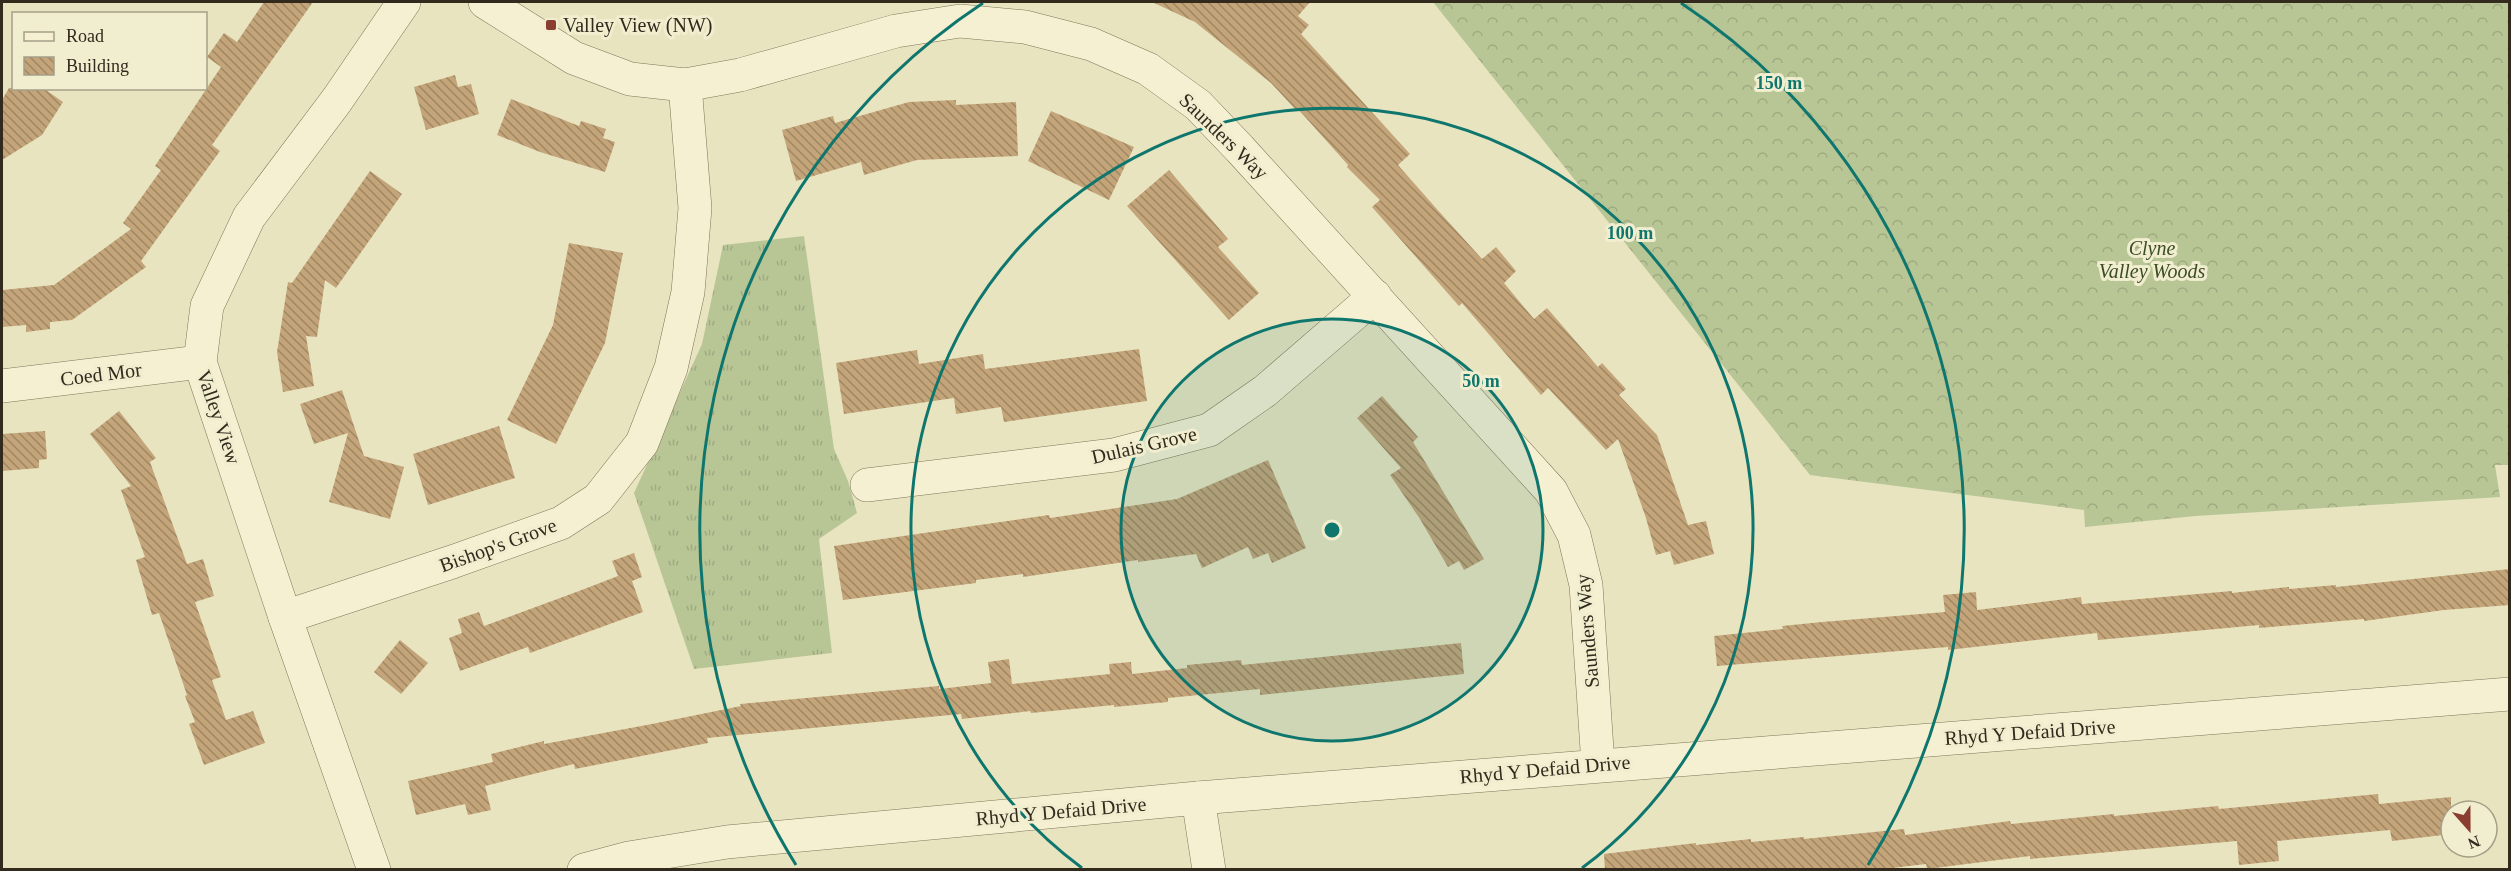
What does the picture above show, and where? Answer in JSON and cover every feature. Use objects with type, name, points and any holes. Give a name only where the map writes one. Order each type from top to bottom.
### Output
[{"type":"street","name":"Valley View","points":[[374,870],[285,617],[200,362],[207,306],[249,217],[337,100],[404,2]]},
{"type":"street","name":"Saunders Way","points":[[485,2],[574,58],[630,79],[685,85],[740,75],[896,31],[960,21],[1025,27],[1091,44],[1148,69],[1198,105],[1551,491],[1574,535],[1586,585],[1598,765]]},
{"type":"street","name":"Bishop's Grove","points":[[285,617],[561,523],[598,499],[642,443],[671,368],[688,292],[695,208],[685,85]]},
{"type":"street","name":"Dulais Grove","points":[[867,485],[1114,455],[1209,430],[1265,391],[1375,296]]},
{"type":"street","name":"Coed Mor","points":[[2,386],[200,362]]},
{"type":"street","name":"Rhyd Y Defaid Drive","points":[[584,870],[629,858],[727,842],[1198,798],[2510,694]]},
{"type":"street","points":[[1198,798],[1209,870]]},
{"type":"green space","name":"Clyne Valley Woods","points":[[1433,2],[2509,2],[2510,465],[2495,465],[2500,497],[2196,516],[2085,527],[2084,510],[1810,475]]},
{"type":"green space","points":[[804,236],[834,449],[848,481],[857,513],[819,539],[832,653],[694,669],[634,493],[702,344],[723,245]]},
{"type":"building","points":[[264,2],[313,2],[212,145],[220,151],[141,261],[146,267],[72,320],[50,322],[50,329],[26,332],[26,325],[2,327],[2,290],[54,285],[131,229],[123,223],[161,170],[155,166],[221,67],[207,57],[224,33],[237,42]]},
{"type":"building","points":[[1152,2],[1310,2],[1298,16],[1309,25],[1301,34],[1410,154],[1398,165],[1482,259],[1496,247],[1516,271],[1504,283],[1534,319],[1547,308],[1598,367],[1602,363],[1626,389],[1619,395],[1657,435],[1688,525],[1706,521],[1714,554],[1674,565],[1670,551],[1656,555],[1646,518],[1618,439],[1606,450],[1548,388],[1541,395],[1462,303],[1459,306],[1372,207],[1380,200],[1347,167],[1348,165],[1298,109],[1296,110],[1271,83],[1195,22]]},
{"type":"building","points":[[455,75],[458,87],[471,84],[479,114],[426,130],[414,87]]},
{"type":"building","points":[[9,88],[12,88],[12,90],[46,90],[63,102],[42,135],[2,160],[2,100]]},
{"type":"building","points":[[511,99],[579,126],[581,121],[606,129],[603,138],[615,142],[605,172],[540,152],[497,135]]},
{"type":"building","points":[[956,100],[956,105],[1016,102],[1018,156],[917,160],[864,175],[861,162],[796,181],[782,130],[833,116],[835,123],[909,102]]},
{"type":"building","points":[[1051,111],[1134,147],[1109,200],[1028,161]]},
{"type":"building","points":[[1169,170],[1228,239],[1218,247],[1259,293],[1229,320],[1127,206]]},
{"type":"building","points":[[370,171],[402,194],[336,288],[325,280],[317,337],[306,336],[314,386],[283,392],[277,352],[288,282],[292,283]]},
{"type":"building","points":[[569,243],[623,253],[605,343],[556,444],[507,420],[553,325]]},
{"type":"building","points":[[1139,349],[1147,401],[1004,422],[1001,407],[956,414],[954,398],[844,414],[836,363],[917,350],[919,364],[983,354],[985,369]]},
{"type":"building","points":[[342,390],[364,456],[404,467],[390,519],[329,502],[348,433],[314,444],[300,404]]},
{"type":"building","points":[[1382,396],[1418,437],[1413,442],[1484,559],[1464,570],[1459,561],[1448,567],[1420,519],[1390,475],[1401,468],[1357,418]]},
{"type":"building","points":[[119,411],[156,458],[150,462],[187,564],[203,559],[214,596],[195,602],[221,677],[212,680],[226,720],[253,711],[265,743],[204,765],[189,724],[195,722],[185,696],[187,695],[159,613],[152,615],[136,560],[145,557],[121,490],[131,486],[90,434]]},
{"type":"building","points":[[499,426],[515,478],[428,505],[413,454]]},
{"type":"building","points":[[45,431],[47,459],[39,460],[39,468],[2,471],[2,434]]},
{"type":"building","points":[[1268,460],[1306,548],[1272,563],[1268,553],[1253,559],[1248,547],[1202,568],[1196,554],[1023,577],[1023,574],[976,580],[976,583],[843,600],[834,546],[1177,499]]},
{"type":"building","points":[[634,553],[642,577],[632,581],[643,612],[530,653],[528,647],[460,671],[449,638],[462,633],[458,619],[479,612],[484,626],[579,591],[618,576],[612,561]]},
{"type":"building","points":[[2510,569],[2510,605],[2444,610],[2364,621],[2364,619],[2259,628],[2259,625],[2098,640],[2097,633],[1948,650],[1948,647],[1717,666],[1714,636],[1783,629],[1782,626],[1945,612],[1943,595],[1976,592],[1977,610],[2081,597],[2082,604],[2289,587],[2289,589],[2336,585],[2336,587]]},
{"type":"building","points":[[400,640],[428,663],[401,694],[374,672]]},
{"type":"building","points":[[1461,643],[1464,674],[1260,695],[1260,689],[1168,698],[1168,702],[1114,707],[1114,705],[1031,713],[1030,711],[962,719],[961,714],[707,738],[708,743],[575,769],[574,764],[485,786],[491,810],[468,815],[465,804],[416,815],[408,781],[493,762],[491,754],[544,741],[544,744],[652,724],[741,706],[740,704],[991,683],[988,662],[1009,659],[1012,684],[1110,674],[1109,664],[1131,662],[1132,674],[1187,668],[1187,665],[1241,660],[1242,665]]},
{"type":"building","points":[[2378,794],[2379,804],[2451,797],[2451,799],[2439,799],[2439,835],[2392,841],[2390,830],[2277,841],[2279,861],[2239,865],[2237,841],[2030,859],[2030,856],[1927,869],[1926,864],[1876,870],[1605,870],[1604,854],[1696,843],[1696,845],[1751,839],[1751,842],[1804,837],[1804,839],[1904,829],[1905,835],[2010,821],[2011,824],[2218,806],[2219,809]]},
{"type":"place","name":"Valley View (NW)","points":[[551,25]]}]
